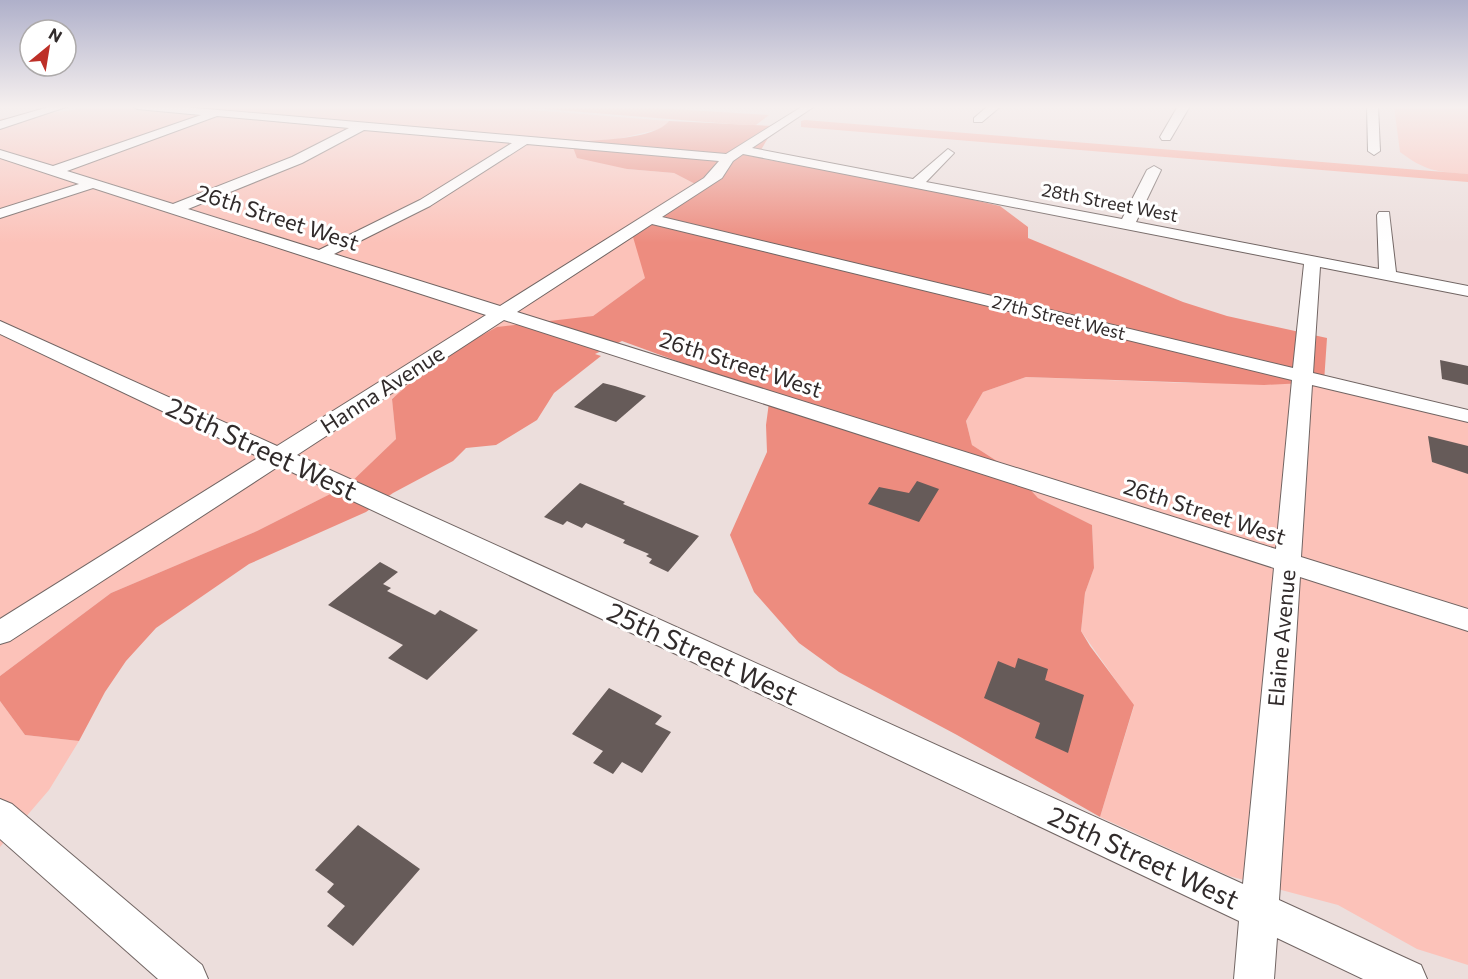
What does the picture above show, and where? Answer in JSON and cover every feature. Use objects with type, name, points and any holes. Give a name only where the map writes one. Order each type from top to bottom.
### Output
[{"type":"street","points":[[53,171],[108,152]]},
{"type":"street","points":[[174,209],[313,152]]},
{"type":"street","points":[[319,256],[425,203],[506,152]]},
{"type":"street","name":"28th Street West","points":[[696,152],[734,154],[916,184],[1468,291]]},
{"type":"street","name":"Hanna Avenue","points":[[0,633],[650,219],[717,175],[738,152]]},
{"type":"street","points":[[916,184],[948,153]]},
{"type":"street","name":"26th Street West","points":[[0,154],[1468,620]]},
{"type":"street","points":[[1127,225],[1154,170]]},
{"type":"street","points":[[0,214],[92,184]]},
{"type":"street","points":[[1384,215],[1388,276]]},
{"type":"street","name":"27th Street West","points":[[650,219],[1468,416]]},
{"type":"street","name":"Elaine Avenue","points":[[1254,979],[1312,261]]},
{"type":"street","name":"25th Street West","points":[[0,327],[1407,979]]},
{"type":"street","points":[[0,816],[188,979]]},
{"type":"shaded area","points":[[0,152],[591,152],[627,169],[674,173],[699,186],[645,278],[593,316],[561,322],[392,398],[396,439],[348,485],[257,531],[111,593],[0,676]]},
{"type":"shaded area","points":[[575,152],[760,152],[759,155],[764,159],[891,181],[1000,206],[1028,227],[1028,238],[1183,302],[1227,316],[1327,338],[1324,382],[1264,385],[1026,377],[983,392],[966,421],[972,445],[1014,472],[1038,498],[1092,525],[1094,568],[1085,593],[1081,631],[1134,705],[1100,817],[957,735],[839,672],[799,643],[754,592],[730,535],[767,452],[766,425],[770,395],[622,341],[595,354],[601,356],[554,393],[537,420],[496,445],[466,448],[453,461],[393,493],[366,512],[249,564],[156,628],[126,661],[105,692],[79,741],[25,735],[0,701],[0,676],[111,593],[257,531],[348,485],[396,439],[392,399],[435,361],[497,327],[593,316],[645,278],[633,237],[699,186],[674,173],[627,169],[577,158]]},
{"type":"shaded area","points":[[1400,152],[1468,152],[1468,174],[1424,167]]},
{"type":"shaded area","points":[[1026,377],[1186,383],[1324,382],[1468,417],[1468,965],[1417,949],[1338,905],[1229,876],[1100,817],[1134,706],[1081,631],[1085,593],[1094,568],[1092,525],[1038,498],[1014,472],[972,445],[966,421],[983,392]]},
{"type":"shaded area","points":[[0,701],[25,735],[79,741],[49,790],[0,847]]},
{"type":"building","points":[[1440,360],[1468,366],[1468,385],[1442,379]]},
{"type":"building","points":[[603,383],[646,396],[616,422],[574,407]]},
{"type":"building","points":[[1428,436],[1468,446],[1468,474],[1432,462]]},
{"type":"building","points":[[917,481],[939,489],[919,522],[868,504],[879,487],[909,493]]},
{"type":"building","points":[[580,483],[699,536],[668,572],[649,563],[652,559],[646,556],[649,554],[623,543],[625,540],[586,523],[582,528],[567,521],[563,525],[544,517]]},
{"type":"building","points":[[380,562],[398,572],[383,584],[391,588],[387,591],[435,615],[440,610],[478,630],[427,680],[388,658],[403,645],[328,605]]},
{"type":"building","points":[[1018,658],[1048,669],[1045,680],[1084,695],[1068,753],[1035,738],[1040,723],[984,698],[998,661],[1015,668]]},
{"type":"building","points":[[609,688],[662,716],[655,724],[671,732],[642,773],[622,762],[613,774],[593,763],[603,751],[572,734]]},
{"type":"building","points":[[358,825],[420,869],[353,946],[327,926],[345,906],[327,892],[334,884],[315,870]]},
{"type":"waterway","points":[[1145,152],[1468,178]]}]
